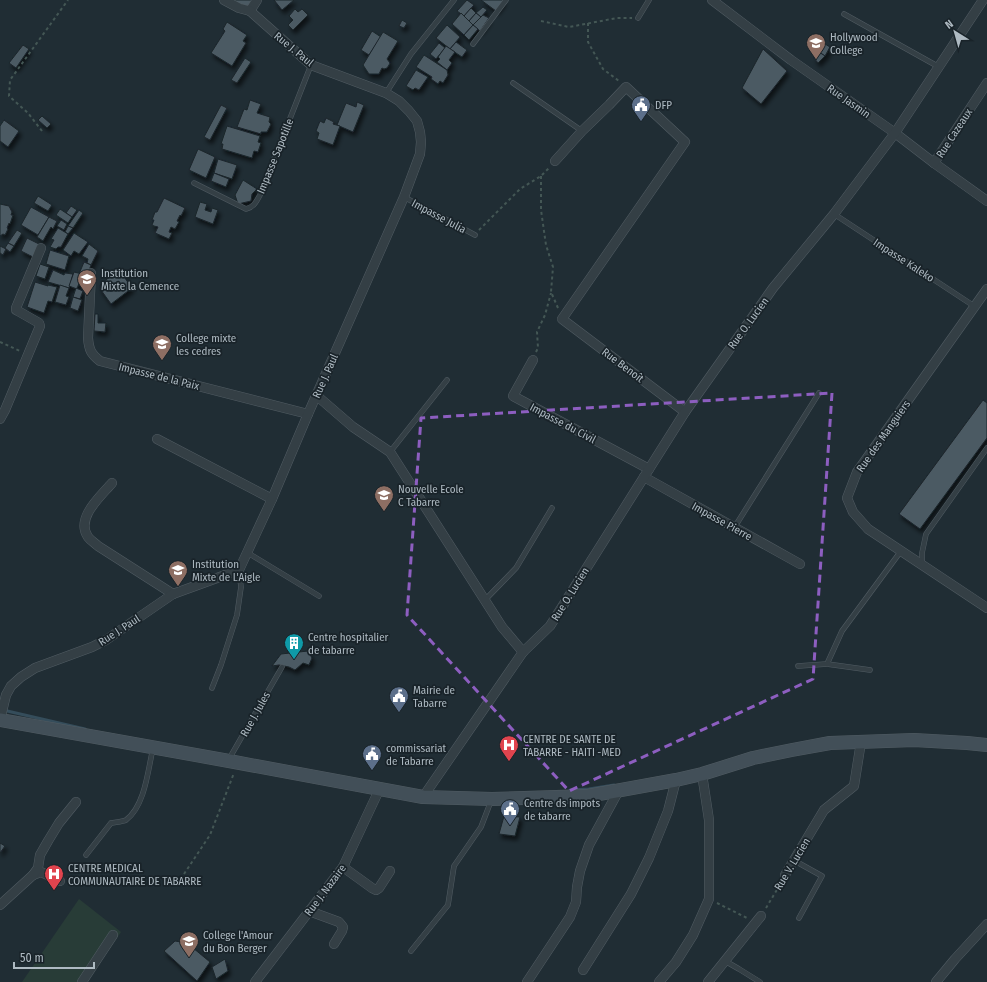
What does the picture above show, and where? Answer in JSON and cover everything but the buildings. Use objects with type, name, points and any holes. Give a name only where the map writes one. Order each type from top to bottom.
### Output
[{"type":"main road","points":[[0,720],[423,797],[492,799],[588,796],[676,780],[702,774],[753,758],[830,743],[914,740],[987,745]]},
{"type":"street","name":"Rue J. Paul","points":[[0,720],[6,695],[11,686],[35,668],[92,647],[106,640],[173,594],[239,570],[272,499],[316,395],[404,197],[420,154],[420,132],[416,121],[399,101],[386,93],[311,65],[250,11],[239,8],[224,0]]},
{"type":"street","points":[[250,11],[257,0]]},
{"type":"street","name":"Rue Jasmin","points":[[712,0],[791,60],[895,133],[934,164],[987,201]]},
{"type":"street","name":"Rue O. Lucien","points":[[423,797],[523,652],[550,626],[685,412],[773,288],[834,214],[895,133],[983,0]]},
{"type":"street","name":"Rue Cazeaux","points":[[934,164],[987,83]]},
{"type":"street","points":[[555,161],[582,131],[626,87],[685,142],[562,319]]},
{"type":"street","points":[[0,419],[29,354],[40,324],[39,322],[18,312],[16,308],[42,248]]},
{"type":"street","name":"Impasse de la Paix","points":[[91,273],[88,338],[89,347],[93,355],[100,361],[308,414]]},
{"type":"street","name":"Rue des Manguiers","points":[[987,289],[857,472],[847,498],[853,512],[868,529],[987,608]]},
{"type":"street","name":"Rue Benoît","points":[[562,319],[685,412]]},
{"type":"street","name":"Impasse du Civil","points":[[533,360],[513,396],[647,473]]},
{"type":"street","points":[[316,395],[352,427],[390,452],[502,627],[523,652]]},
{"type":"street","points":[[157,439],[272,499]]},
{"type":"street","name":"Impasse Pierre","points":[[647,473],[734,528],[800,564]]},
{"type":"street","points":[[112,483],[88,512],[84,522],[88,538],[173,594]]},
{"type":"street","name":"Rue V. Lucien","points":[[786,876],[824,810],[854,786],[861,742]]},
{"type":"street","points":[[659,982],[676,962],[693,935],[709,899],[709,820],[702,774]]},
{"type":"street","points":[[583,970],[631,894],[649,858],[668,811],[676,780]]},
{"type":"street","name":"Rue J. Nazaire","points":[[255,982],[343,868],[380,788]]},
{"type":"street","points":[[527,982],[570,917],[576,902],[580,871],[589,845],[619,790]]},
{"type":"street","points":[[0,905],[33,875],[38,868],[40,856],[48,841],[76,802]]},
{"type":"street","points":[[343,868],[376,890],[379,888],[390,871]]},
{"type":"street","points":[[33,875],[41,872],[60,881]]},
{"type":"street","points":[[309,911],[340,922],[343,927],[342,931],[334,944]]},
{"type":"street","points":[[708,982],[759,919]]},
{"type":"street","points":[[936,982],[987,924]]},
{"type":"street","points":[[82,982],[113,935]]},
{"type":"lane","points":[[386,93],[411,54],[454,0]]},
{"type":"lane","points":[[473,44],[506,0]]},
{"type":"lane","points":[[638,18],[649,0]]},
{"type":"lane","points":[[844,14],[939,67]]},
{"type":"lane","name":"Impasse Sapotille","points":[[194,183],[246,209],[251,208],[256,203],[311,65]]},
{"type":"lane","points":[[514,83],[582,131]]},
{"type":"lane","name":"Impasse Julia","points":[[404,197],[475,235]]},
{"type":"lane","name":"Impasse Kaleko","points":[[834,214],[974,306]]},
{"type":"lane","points":[[390,452],[447,380]]},
{"type":"lane","points":[[734,528],[819,393]]},
{"type":"lane","points":[[922,565],[922,553],[926,534],[987,448]]},
{"type":"lane","points":[[485,600],[516,568],[552,508]]},
{"type":"lane","points":[[827,664],[842,631],[901,551]]},
{"type":"lane","points":[[248,553],[319,596]]},
{"type":"lane","points":[[212,688],[237,615],[241,587],[239,570]]},
{"type":"lane","points":[[798,666],[827,664],[870,670]]},
{"type":"lane","name":"Rue J. Jules","points":[[233,762],[282,667]]},
{"type":"lane","points":[[86,855],[110,823],[125,820],[137,807],[144,790],[153,747]]},
{"type":"lane","points":[[410,951],[448,905],[454,866],[481,827],[492,799]]},
{"type":"lane","points":[[795,861],[822,876],[799,918]]},
{"type":"lane","points":[[725,961],[760,982]]},
{"type":"path","points":[[42,131],[28,113],[9,96],[10,80],[68,0]]},
{"type":"path","points":[[541,21],[569,27],[617,18],[638,18]]},
{"type":"path","points":[[588,23],[588,42],[603,69],[626,87]]},
{"type":"path","points":[[475,235],[520,189],[541,176],[555,161]]},
{"type":"path","points":[[533,360],[538,348],[537,332],[545,315],[551,292],[553,267],[546,246],[541,210],[541,176]]},
{"type":"path","points":[[551,292],[562,319]]},
{"type":"path","points":[[0,342],[29,354]]},
{"type":"path","points":[[184,874],[210,835],[233,762]]},
{"type":"path","name":"Rue V. Lucien","points":[[759,919],[786,876]]},
{"type":"path","points":[[709,899],[759,919]]},
{"type":"highlighted area","points":[[832,393],[813,679],[569,791],[407,615],[421,418]]},
{"type":"green space","points":[[79,899],[121,932],[87,982],[22,982]]},
{"type":"waterway","points":[[3,710],[85,729]]},
{"type":"waterway","points":[[570,790],[614,785]]},
{"type":"place","name":"Hollywood College","points":[[816,60]]},
{"type":"place","name":"DFP","points":[[641,122]]},
{"type":"place","name":"Institution Mixte la Cemence","points":[[87,296]]},
{"type":"place","name":"College mixte les cedres","points":[[162,361]]},
{"type":"place","name":"Nouvelle Ecole C Tabarre","points":[[384,512]]},
{"type":"place","name":"Institution Mixte de L'Aigle","points":[[178,587]]},
{"type":"place","name":"Centre hospitalier de tabarre","points":[[294,660]]},
{"type":"place","name":"Mairie de Tabarre","points":[[399,713]]},
{"type":"place","name":"CENTRE DE SANTE DE TABARRE - HAITI -MED","points":[[509,762]]},
{"type":"place","name":"commissariat de Tabarre","points":[[372,771]]},
{"type":"place","name":"Centre ds impots de tabarre","points":[[510,826]]},
{"type":"place","name":"CENTRE MEDICAL COMMUNAUTAIRE DE TABARRE","points":[[54,891]]},
{"type":"place","name":"College l'Amour du Bon Berger","points":[[189,958]]}]
